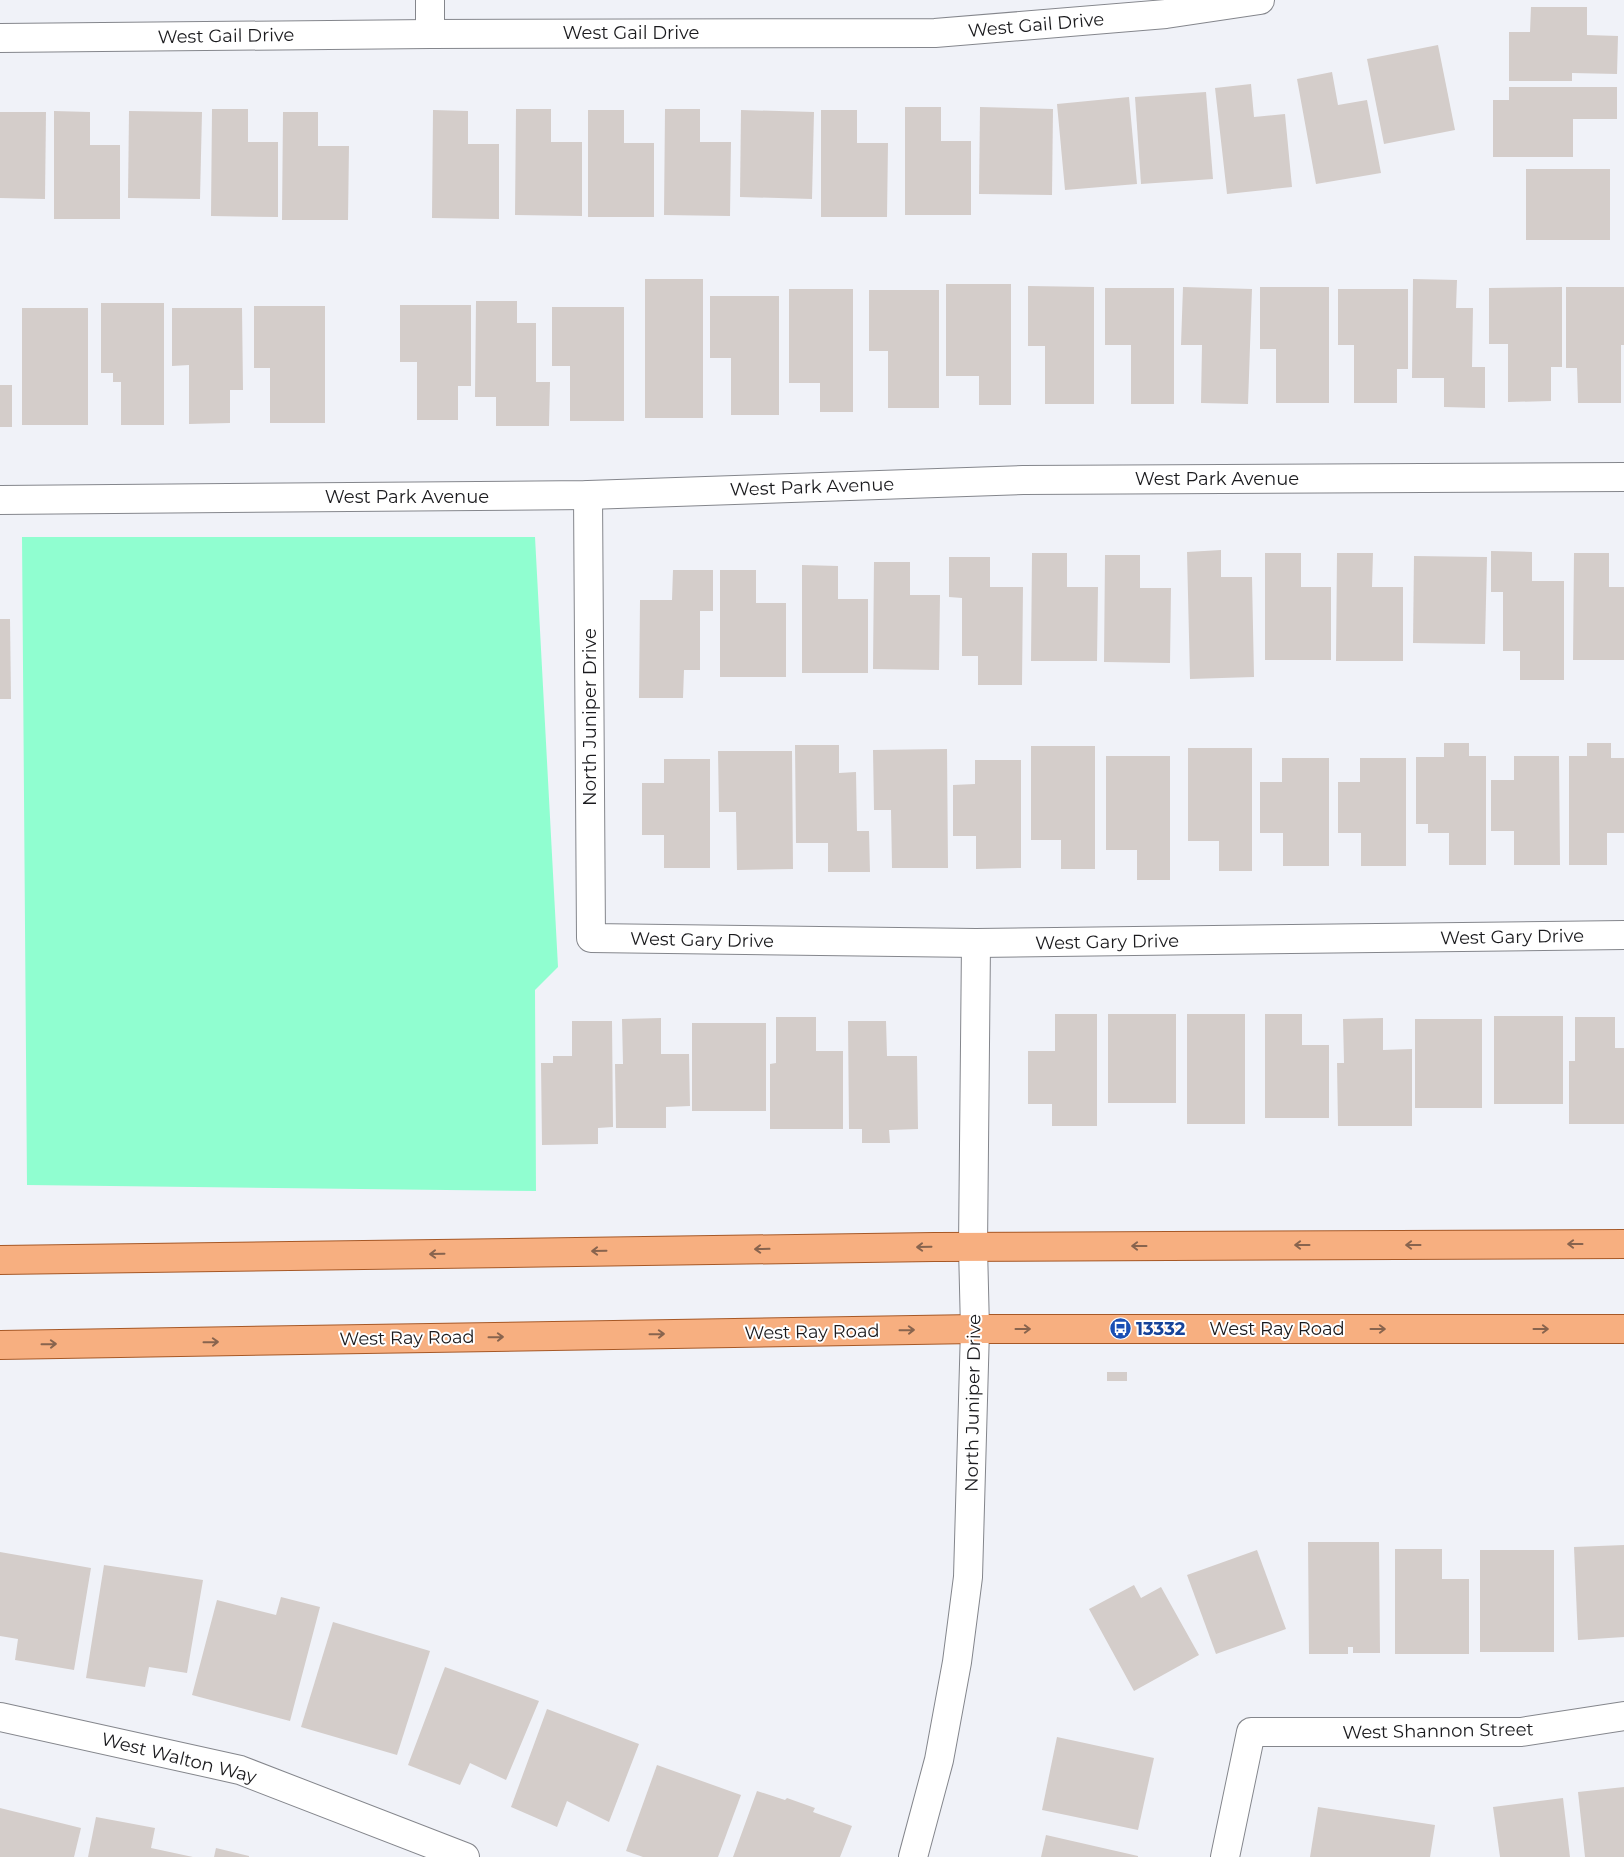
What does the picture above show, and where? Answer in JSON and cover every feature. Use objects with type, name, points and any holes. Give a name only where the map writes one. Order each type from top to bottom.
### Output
[{"type":"main road","points":[[0,1260],[973,1247],[1624,1244]]},
{"type":"main road","name":"West Ray Road","points":[[0,1345],[975,1329],[1624,1329]]},
{"type":"street","points":[[430,0],[430,34]]},
{"type":"street","name":"West Gail Drive","points":[[0,38],[430,34],[935,33],[1166,14],[1260,0]]},
{"type":"street","name":"West Park Avenue","points":[[0,500],[588,495],[1023,480],[1624,477]]},
{"type":"street","name":"North Juniper Drive","points":[[588,495],[591,938]]},
{"type":"street","name":"West Gary Drive","points":[[591,938],[976,943],[1624,935]]},
{"type":"street","name":"North Juniper Drive","points":[[913,1857],[939,1760],[957,1662],[968,1577],[975,1329],[973,1247],[976,943]]},
{"type":"street","name":"West Shannon Street","points":[[1225,1857],[1251,1732],[1521,1732],[1624,1716]]},
{"type":"street","name":"West Walton Way","points":[[0,1717],[240,1770],[465,1857]]},
{"type":"green space","points":[[22,537],[535,537],[558,967],[535,990],[536,1191],[27,1185]]},
{"type":"building","points":[[1531,7],[1587,7],[1587,35],[1618,36],[1617,74],[1572,73],[1572,81],[1509,81],[1509,32],[1530,32]]},
{"type":"building","points":[[1438,45],[1455,130],[1384,144],[1367,59]]},
{"type":"building","points":[[1332,72],[1338,105],[1367,100],[1381,173],[1316,184],[1297,79]]},
{"type":"building","points":[[1251,84],[1254,117],[1285,114],[1292,187],[1227,194],[1215,88]]},
{"type":"building","points":[[1509,87],[1617,87],[1617,119],[1573,119],[1573,157],[1493,157],[1493,100],[1509,100]]},
{"type":"building","points":[[1206,92],[1213,179],[1141,184],[1135,97]]},
{"type":"building","points":[[1129,97],[1137,184],[1065,190],[1057,104]]},
{"type":"building","points":[[905,107],[941,107],[941,141],[971,141],[971,215],[905,215]]},
{"type":"building","points":[[980,107],[1053,109],[1052,195],[979,194]]},
{"type":"building","points":[[212,109],[248,109],[248,142],[278,142],[278,217],[211,216]]},
{"type":"building","points":[[516,109],[551,109],[551,142],[582,142],[582,216],[515,215]]},
{"type":"building","points":[[665,109],[700,109],[700,142],[731,142],[730,216],[664,215]]},
{"type":"building","points":[[433,110],[468,111],[468,144],[499,144],[499,219],[432,218]]},
{"type":"building","points":[[588,110],[624,110],[624,143],[654,143],[654,217],[588,217]]},
{"type":"building","points":[[741,110],[814,112],[812,199],[740,197]]},
{"type":"building","points":[[821,110],[857,110],[857,143],[888,143],[887,217],[821,217]]},
{"type":"building","points":[[54,111],[90,112],[90,145],[120,145],[120,219],[54,219]]},
{"type":"building","points":[[129,111],[202,112],[200,199],[128,198]]},
{"type":"building","points":[[0,112],[46,112],[45,199],[0,198]]},
{"type":"building","points":[[283,112],[318,112],[318,146],[349,146],[348,220],[282,220]]},
{"type":"building","points":[[1526,169],[1610,169],[1610,240],[1526,240]]},
{"type":"building","points":[[645,279],[703,279],[703,418],[645,418]]},
{"type":"building","points":[[1413,279],[1457,280],[1456,308],[1473,308],[1472,367],[1485,367],[1485,408],[1444,407],[1444,378],[1412,378]]},
{"type":"building","points":[[946,284],[1011,284],[1011,405],[979,405],[979,376],[946,376]]},
{"type":"building","points":[[1028,286],[1094,287],[1094,404],[1045,404],[1045,346],[1028,346]]},
{"type":"building","points":[[1183,287],[1252,289],[1248,404],[1201,403],[1202,345],[1181,345]]},
{"type":"building","points":[[1260,287],[1329,287],[1329,403],[1276,403],[1276,349],[1260,349]]},
{"type":"building","points":[[1562,287],[1562,367],[1551,367],[1551,401],[1508,402],[1508,344],[1489,344],[1489,288]]},
{"type":"building","points":[[1566,287],[1624,287],[1621,403],[1578,403],[1577,368],[1566,368]]},
{"type":"building","points":[[1105,288],[1174,288],[1174,404],[1131,404],[1131,345],[1105,345]]},
{"type":"building","points":[[789,289],[853,289],[853,412],[820,412],[820,383],[789,383]]},
{"type":"building","points":[[1338,289],[1408,289],[1408,369],[1397,369],[1397,403],[1354,403],[1354,345],[1338,345]]},
{"type":"building","points":[[869,290],[939,290],[939,408],[888,408],[888,351],[869,351]]},
{"type":"building","points":[[710,296],[779,296],[779,415],[731,415],[731,358],[710,358]]},
{"type":"building","points":[[476,301],[517,301],[517,323],[536,323],[536,382],[550,382],[549,426],[496,426],[496,397],[475,397]]},
{"type":"building","points":[[101,303],[164,303],[164,425],[121,425],[121,382],[113,382],[113,373],[101,373]]},
{"type":"building","points":[[400,305],[471,305],[471,386],[458,386],[458,420],[417,420],[417,362],[400,362]]},
{"type":"building","points":[[254,306],[325,306],[325,423],[270,423],[270,368],[254,368]]},
{"type":"building","points":[[552,307],[624,307],[624,421],[570,421],[570,366],[552,366]]},
{"type":"building","points":[[22,308],[88,308],[88,425],[22,425]]},
{"type":"building","points":[[172,308],[242,308],[243,390],[230,390],[230,423],[189,424],[189,365],[172,366]]},
{"type":"building","points":[[0,385],[12,385],[12,427],[0,427]]},
{"type":"building","points":[[1221,550],[1221,577],[1252,577],[1254,677],[1190,679],[1187,552]]},
{"type":"building","points":[[1491,551],[1532,552],[1532,581],[1564,581],[1564,680],[1520,680],[1520,651],[1503,651],[1503,592],[1491,592]]},
{"type":"building","points":[[1032,553],[1067,553],[1067,587],[1098,587],[1097,661],[1031,661]]},
{"type":"building","points":[[1265,553],[1301,553],[1301,587],[1331,587],[1331,660],[1265,660]]},
{"type":"building","points":[[1337,553],[1373,553],[1372,587],[1403,587],[1403,661],[1336,661]]},
{"type":"building","points":[[1574,553],[1609,553],[1609,587],[1624,587],[1624,660],[1573,660]]},
{"type":"building","points":[[1105,555],[1140,555],[1140,588],[1171,588],[1170,663],[1104,662]]},
{"type":"building","points":[[1414,556],[1487,557],[1485,644],[1413,643]]},
{"type":"building","points":[[949,557],[990,557],[990,587],[1023,587],[1022,685],[978,685],[978,656],[962,656],[962,598],[949,597]]},
{"type":"building","points":[[874,562],[910,562],[910,595],[940,595],[939,670],[873,669]]},
{"type":"building","points":[[802,565],[838,566],[838,599],[868,599],[868,673],[802,673]]},
{"type":"building","points":[[673,570],[713,570],[713,611],[700,611],[700,670],[684,670],[683,698],[639,698],[640,600],[672,600]]},
{"type":"building","points":[[720,570],[756,570],[756,603],[786,603],[786,677],[720,677]]},
{"type":"building","points":[[0,619],[10,619],[11,699],[0,699]]},
{"type":"building","points":[[1444,743],[1469,743],[1469,756],[1486,756],[1486,865],[1449,865],[1449,833],[1428,833],[1428,824],[1416,824],[1416,757],[1444,757]]},
{"type":"building","points":[[1587,743],[1611,743],[1611,758],[1624,758],[1624,833],[1607,833],[1607,865],[1569,865],[1569,756],[1587,756]]},
{"type":"building","points":[[795,745],[839,745],[839,773],[856,772],[857,831],[869,831],[870,872],[828,872],[828,843],[796,843]]},
{"type":"building","points":[[1031,746],[1095,746],[1095,869],[1061,869],[1061,840],[1031,840]]},
{"type":"building","points":[[1188,748],[1252,748],[1252,871],[1219,871],[1219,841],[1188,841]]},
{"type":"building","points":[[947,749],[948,868],[892,868],[891,810],[874,810],[873,750]]},
{"type":"building","points":[[718,751],[792,751],[793,869],[737,870],[736,812],[719,812]]},
{"type":"building","points":[[1106,756],[1170,756],[1170,880],[1137,880],[1137,850],[1106,850]]},
{"type":"building","points":[[1514,756],[1559,756],[1560,865],[1514,865],[1514,831],[1491,831],[1491,780],[1514,780]]},
{"type":"building","points":[[1282,758],[1329,758],[1329,866],[1283,866],[1283,833],[1260,833],[1260,782],[1282,782]]},
{"type":"building","points":[[1360,758],[1406,758],[1406,866],[1361,866],[1361,833],[1338,833],[1338,782],[1360,782]]},
{"type":"building","points":[[664,759],[710,759],[710,868],[664,868],[664,835],[642,835],[642,783],[664,783]]},
{"type":"building","points":[[975,760],[1021,760],[1021,868],[976,869],[976,836],[953,836],[953,785],[975,784]]},
{"type":"building","points":[[1055,1014],[1097,1014],[1097,1126],[1052,1126],[1052,1104],[1028,1104],[1028,1051],[1055,1051]]},
{"type":"building","points":[[1108,1014],[1176,1014],[1176,1103],[1108,1103]]},
{"type":"building","points":[[1187,1014],[1245,1014],[1245,1124],[1187,1124]]},
{"type":"building","points":[[1265,1014],[1302,1014],[1302,1045],[1329,1045],[1329,1118],[1265,1118]]},
{"type":"building","points":[[1494,1016],[1563,1016],[1563,1104],[1494,1104]]},
{"type":"building","points":[[776,1017],[816,1017],[816,1051],[843,1051],[843,1129],[770,1129],[770,1064],[776,1063]]},
{"type":"building","points":[[1575,1017],[1615,1017],[1615,1048],[1624,1048],[1624,1124],[1569,1124],[1569,1061],[1575,1061]]},
{"type":"building","points":[[661,1018],[661,1054],[689,1054],[690,1106],[666,1107],[666,1128],[616,1128],[615,1064],[623,1064],[622,1019]]},
{"type":"building","points":[[1383,1018],[1383,1050],[1412,1049],[1412,1126],[1338,1126],[1337,1063],[1344,1063],[1343,1019]]},
{"type":"building","points":[[1415,1019],[1482,1019],[1482,1108],[1415,1108]]},
{"type":"building","points":[[572,1021],[612,1021],[613,1127],[598,1128],[598,1144],[542,1145],[541,1063],[553,1063],[553,1056],[572,1056]]},
{"type":"building","points":[[848,1021],[886,1021],[887,1056],[917,1056],[918,1129],[889,1130],[890,1143],[862,1143],[862,1129],[849,1129]]},
{"type":"building","points":[[692,1023],[766,1023],[766,1111],[692,1111]]},
{"type":"building","points":[[1107,1372],[1127,1372],[1127,1381],[1107,1381]]},
{"type":"building","points":[[1308,1542],[1379,1542],[1380,1653],[1353,1653],[1353,1647],[1348,1647],[1348,1654],[1309,1654]]},
{"type":"building","points":[[1624,1545],[1624,1637],[1578,1640],[1574,1547]]},
{"type":"building","points":[[1395,1549],[1442,1549],[1442,1579],[1469,1579],[1469,1654],[1395,1654]]},
{"type":"building","points":[[1257,1550],[1286,1629],[1216,1654],[1187,1575]]},
{"type":"building","points":[[1480,1550],[1554,1550],[1554,1652],[1480,1652]]},
{"type":"building","points":[[0,1552],[91,1568],[74,1670],[15,1660],[18,1639],[0,1636]]},
{"type":"building","points":[[104,1565],[203,1580],[187,1673],[149,1667],[145,1687],[86,1678]]},
{"type":"building","points":[[1134,1585],[1141,1598],[1161,1587],[1199,1655],[1134,1691],[1089,1609]]},
{"type":"building","points":[[281,1597],[320,1607],[290,1721],[192,1695],[217,1600],[276,1615]]},
{"type":"building","points":[[333,1622],[430,1651],[397,1755],[301,1727]]},
{"type":"building","points":[[445,1667],[539,1701],[506,1780],[470,1763],[460,1785],[408,1765]]},
{"type":"building","points":[[547,1709],[639,1744],[609,1822],[567,1801],[557,1827],[511,1807]]},
{"type":"building","points":[[1057,1737],[1154,1758],[1138,1830],[1042,1810]]},
{"type":"building","points":[[657,1765],[741,1795],[718,1857],[643,1857],[626,1851]]},
{"type":"building","points":[[1624,1787],[1624,1857],[1585,1857],[1578,1792]]},
{"type":"building","points":[[757,1791],[785,1800],[787,1798],[815,1808],[813,1812],[852,1826],[840,1857],[733,1857]]},
{"type":"building","points":[[1563,1798],[1570,1857],[1500,1857],[1493,1807]]},
{"type":"building","points":[[1318,1807],[1435,1825],[1430,1857],[1310,1857]]},
{"type":"building","points":[[0,1808],[81,1828],[74,1857],[0,1857]]},
{"type":"building","points":[[96,1817],[155,1828],[151,1848],[193,1857],[88,1857]]},
{"type":"building","points":[[1046,1835],[1138,1856],[1138,1857],[1041,1857]]},
{"type":"building","points":[[216,1848],[249,1856],[249,1857],[214,1857]]},
{"type":"place","name":"13332","points":[[1120,1329]]}]
